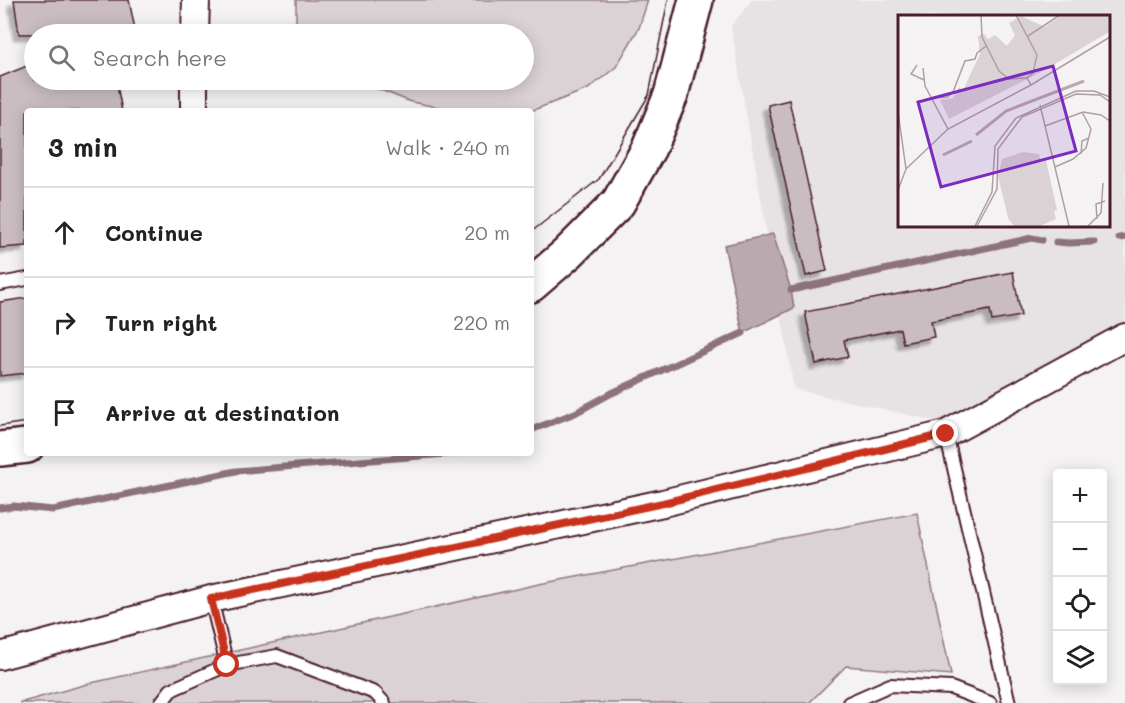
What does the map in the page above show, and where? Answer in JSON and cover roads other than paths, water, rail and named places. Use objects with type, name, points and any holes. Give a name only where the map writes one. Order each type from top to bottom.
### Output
[{"type":"street","points":[[195,24],[196,0]]},
{"type":"street","points":[[534,282],[568,253],[618,203],[649,148],[671,95],[696,0]]},
{"type":"street","points":[[194,90],[194,108]]},
{"type":"street","points":[[0,656],[211,599],[663,503],[946,434],[1125,338]]},
{"type":"street","points":[[0,449],[24,446]]},
{"type":"lane","points":[[0,284],[24,280]]},
{"type":"lane","points":[[946,434],[1009,703]]},
{"type":"lane","points":[[211,599],[227,665]]},
{"type":"lane","points":[[161,703],[171,690],[227,665],[277,656],[375,693],[384,703]]},
{"type":"lane","points":[[849,703],[890,685],[951,688],[990,703]]},
{"type":"waterway","points":[[1119,238],[1125,237]]},
{"type":"waterway","points":[[791,290],[1032,238],[1042,240]]},
{"type":"waterway","points":[[1056,242],[1094,242]]},
{"type":"waterway","points":[[534,429],[575,413],[612,393],[743,333]]},
{"type":"waterway","points":[[0,508],[14,506],[53,510],[236,471],[422,456]]},
{"type":"tram line","points":[[534,230],[599,179],[649,95],[668,0]]},
{"type":"tram line","points":[[0,426],[24,422]]}]
